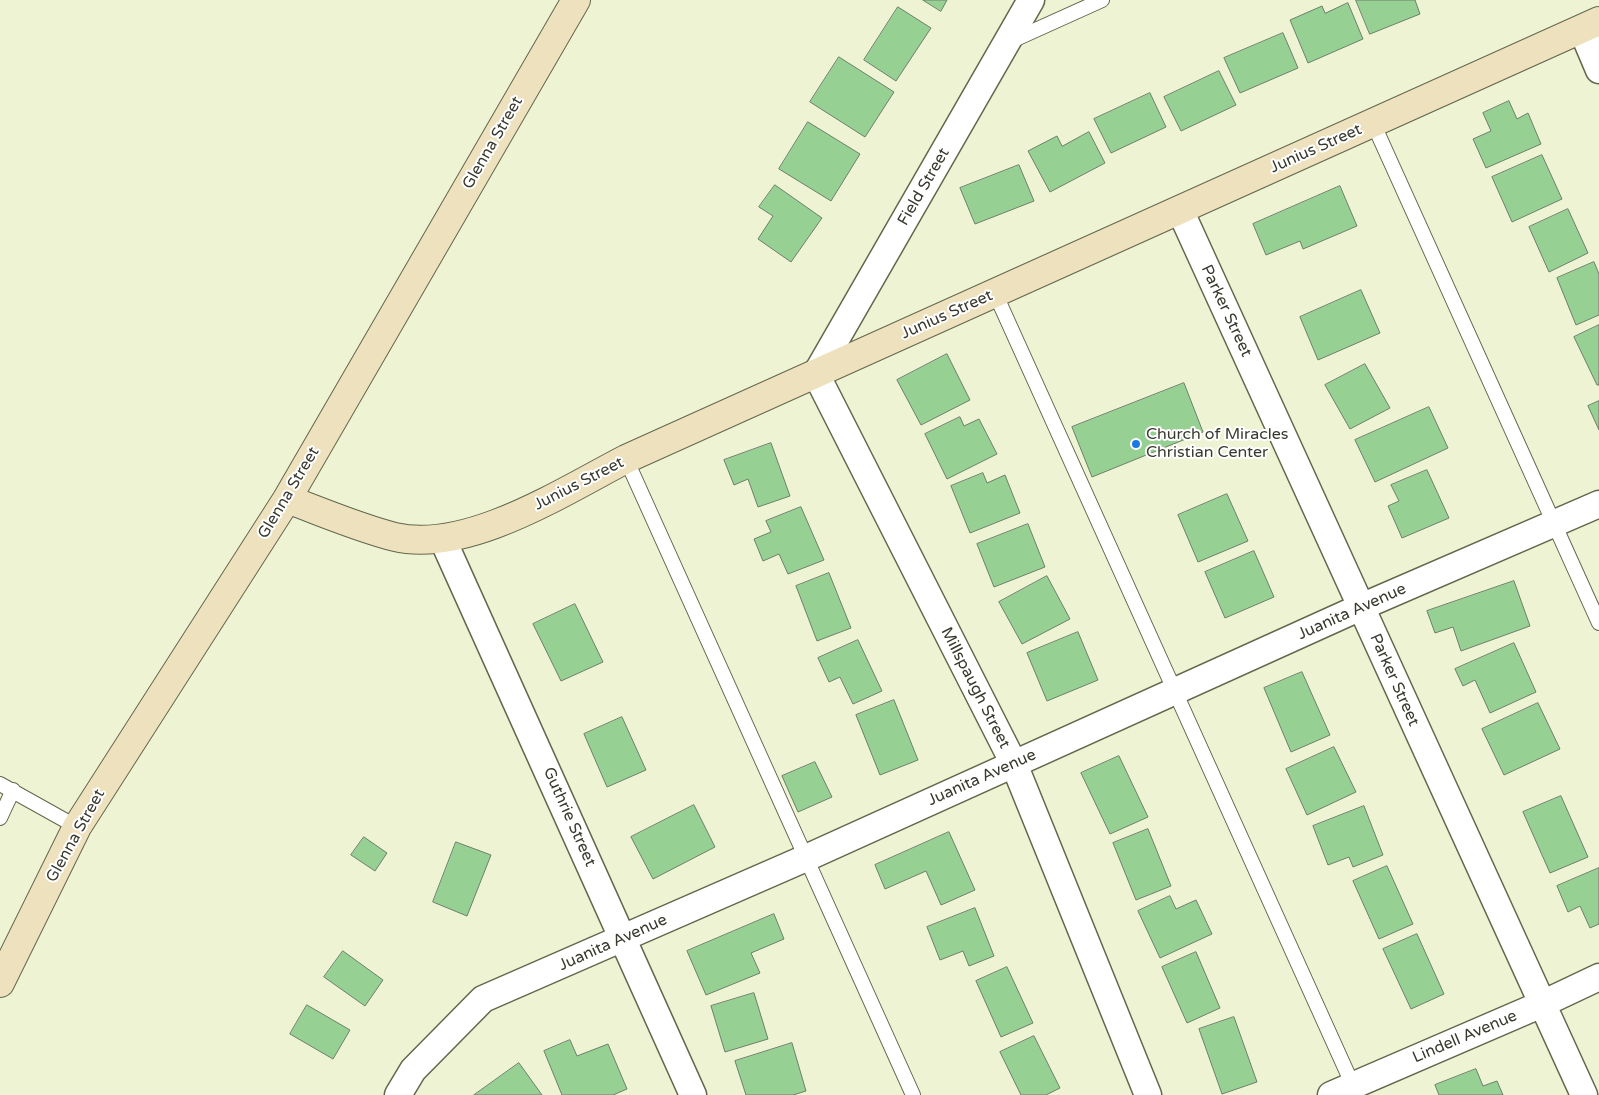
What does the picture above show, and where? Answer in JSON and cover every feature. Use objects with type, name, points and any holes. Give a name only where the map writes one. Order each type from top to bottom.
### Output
[{"type":"street","name":"Glenna Street","points":[[0,983],[77,827],[287,499],[576,0]]},
{"type":"street","name":"Field Street","points":[[816,374],[1031,0]]},
{"type":"street","name":"Junius Street","points":[[287,499],[396,537],[443,540],[511,518],[626,459],[1590,26]]},
{"type":"street","points":[[1590,26],[1599,70]]},
{"type":"street","name":"Parker Street","points":[[1180,210],[1584,1095]]},
{"type":"street","name":"Millspaugh Street","points":[[816,374],[1014,764],[1148,1095]]},
{"type":"street","name":"Juanita Avenue","points":[[398,1095],[413,1070],[483,999],[806,858],[1361,607],[1599,504]]},
{"type":"street","name":"Guthrie Street","points":[[443,540],[624,938],[693,1095]]},
{"type":"street","name":"Lindell Avenue","points":[[1347,1092],[1599,977]]},
{"type":"lane","points":[[1008,42],[1102,0]]},
{"type":"lane","points":[[1374,123],[1599,623]]},
{"type":"lane","points":[[995,294],[1174,692],[1347,1092]]},
{"type":"lane","points":[[626,459],[913,1095]]},
{"type":"lane","points":[[0,818],[6,787],[77,827]]},
{"type":"building","points":[[923,0],[947,0],[941,11]]},
{"type":"building","points":[[1356,0],[1415,0],[1420,14],[1370,34]]},
{"type":"building","points":[[1348,3],[1363,39],[1308,63],[1290,20],[1322,6],[1325,13]]},
{"type":"building","points":[[898,7],[931,28],[896,81],[864,60]]},
{"type":"building","points":[[1283,33],[1298,68],[1240,93],[1224,58]]},
{"type":"building","points":[[839,57],[894,92],[865,137],[810,102]]},
{"type":"building","points":[[1219,71],[1236,105],[1181,131],[1164,97]]},
{"type":"building","points":[[1150,93],[1166,127],[1111,153],[1094,119]]},
{"type":"building","points":[[1509,101],[1517,119],[1528,113],[1541,144],[1486,168],[1473,139],[1491,131],[1483,113]]},
{"type":"building","points":[[808,122],[860,154],[831,201],[779,169]]},
{"type":"building","points":[[1089,132],[1105,163],[1050,192],[1028,151],[1057,136],[1062,146]]},
{"type":"building","points":[[1542,155],[1562,199],[1512,222],[1492,177]]},
{"type":"building","points":[[1019,165],[1034,201],[975,224],[960,188]]},
{"type":"building","points":[[775,185],[822,218],[791,262],[758,239],[773,216],[759,207]]},
{"type":"building","points":[[1340,186],[1357,226],[1303,249],[1300,241],[1266,255],[1253,224]]},
{"type":"building","points":[[1568,209],[1588,253],[1549,272],[1529,227]]},
{"type":"building","points":[[1594,262],[1599,274],[1599,315],[1576,325],[1557,278]]},
{"type":"building","points":[[1361,290],[1380,333],[1318,360],[1300,317]]},
{"type":"building","points":[[1599,325],[1599,385],[1597,385],[1574,337]]},
{"type":"building","points":[[947,354],[970,400],[921,425],[897,380]]},
{"type":"building","points":[[1365,364],[1390,408],[1350,429],[1325,385]]},
{"type":"building","points":[[1184,383],[1203,432],[1092,477],[1072,427]]},
{"type":"building","points":[[1599,401],[1599,430],[1588,406]]},
{"type":"building","points":[[1429,407],[1448,448],[1375,482],[1355,440]]},
{"type":"building","points":[[960,417],[964,426],[979,419],[997,454],[947,479],[925,434]]},
{"type":"building","points":[[771,443],[790,496],[758,507],[748,479],[734,485],[724,460]]},
{"type":"building","points":[[1427,470],[1449,518],[1402,538],[1388,506],[1399,501],[1391,485]]},
{"type":"building","points":[[983,473],[987,483],[1005,475],[1020,513],[970,533],[951,486]]},
{"type":"building","points":[[1227,494],[1248,541],[1198,562],[1178,515]]},
{"type":"building","points":[[801,507],[824,560],[788,574],[779,554],[763,561],[754,539],[771,532],[766,521]]},
{"type":"building","points":[[1028,524],[1045,567],[994,587],[977,544]]},
{"type":"building","points":[[1254,551],[1274,597],[1225,618],[1205,572]]},
{"type":"building","points":[[829,573],[851,628],[817,641],[796,586]]},
{"type":"building","points":[[1047,576],[1070,619],[1022,644],[999,602]]},
{"type":"building","points":[[1514,581],[1530,626],[1461,651],[1453,627],[1435,633],[1427,611]]},
{"type":"building","points":[[575,604],[603,662],[561,681],[533,624]]},
{"type":"building","points":[[1078,632],[1098,680],[1047,701],[1027,653]]},
{"type":"building","points":[[858,640],[882,691],[853,704],[840,677],[829,682],[818,658]]},
{"type":"building","points":[[1514,643],[1536,692],[1490,713],[1475,680],[1463,686],[1455,669]]},
{"type":"building","points":[[1302,672],[1330,735],[1291,752],[1264,688]]},
{"type":"building","points":[[894,700],[918,760],[880,775],[856,715]]},
{"type":"building","points":[[1538,703],[1560,749],[1504,775],[1482,729]]},
{"type":"building","points":[[622,717],[646,770],[607,787],[584,734]]},
{"type":"building","points":[[1334,747],[1356,792],[1307,815],[1286,769]]},
{"type":"building","points":[[1119,756],[1148,817],[1110,834],[1081,773]]},
{"type":"building","points":[[815,762],[832,797],[798,812],[782,776]]},
{"type":"building","points":[[1561,796],[1588,857],[1550,873],[1523,812]]},
{"type":"building","points":[[694,805],[715,847],[653,879],[631,837]]},
{"type":"building","points":[[1364,806],[1383,855],[1353,867],[1349,857],[1328,865],[1313,826]]},
{"type":"building","points":[[1148,829],[1171,886],[1136,900],[1113,843]]},
{"type":"building","points":[[949,832],[975,890],[941,905],[926,871],[885,889],[875,865]]},
{"type":"building","points":[[364,837],[387,853],[375,871],[351,855]]},
{"type":"building","points":[[456,842],[491,855],[467,916],[433,902]]},
{"type":"building","points":[[1387,866],[1413,924],[1379,939],[1353,881]]},
{"type":"building","points":[[1599,868],[1599,924],[1590,928],[1580,906],[1568,912],[1557,886]]},
{"type":"building","points":[[1170,896],[1176,909],[1196,900],[1212,934],[1160,958],[1138,911]]},
{"type":"building","points":[[975,908],[994,956],[969,966],[963,951],[940,960],[927,927]]},
{"type":"building","points":[[774,914],[784,939],[751,953],[760,973],[706,995],[687,951]]},
{"type":"building","points":[[1417,934],[1444,994],[1411,1009],[1383,949]]},
{"type":"building","points":[[343,951],[383,980],[365,1006],[324,977]]},
{"type":"building","points":[[1196,952],[1220,1008],[1187,1023],[1162,967]]},
{"type":"building","points":[[1007,967],[1033,1023],[1001,1037],[976,981]]},
{"type":"building","points":[[754,993],[768,1039],[725,1052],[711,1006]]},
{"type":"building","points":[[307,1005],[350,1030],[333,1059],[290,1034]]},
{"type":"building","points":[[1234,1017],[1257,1082],[1222,1094],[1199,1029]]},
{"type":"building","points":[[1034,1036],[1060,1088],[1046,1095],[1021,1095],[1000,1052]]},
{"type":"building","points":[[570,1040],[577,1056],[608,1044],[627,1089],[613,1095],[562,1095],[544,1051]]},
{"type":"building","points":[[792,1043],[806,1091],[793,1095],[746,1095],[735,1061]]},
{"type":"building","points":[[519,1063],[542,1095],[474,1095]]},
{"type":"building","points":[[1476,1069],[1483,1086],[1497,1081],[1503,1095],[1439,1095],[1435,1085]]},
{"type":"place","name":"Church of Miracles Christian Center","points":[[1136,444]]}]
